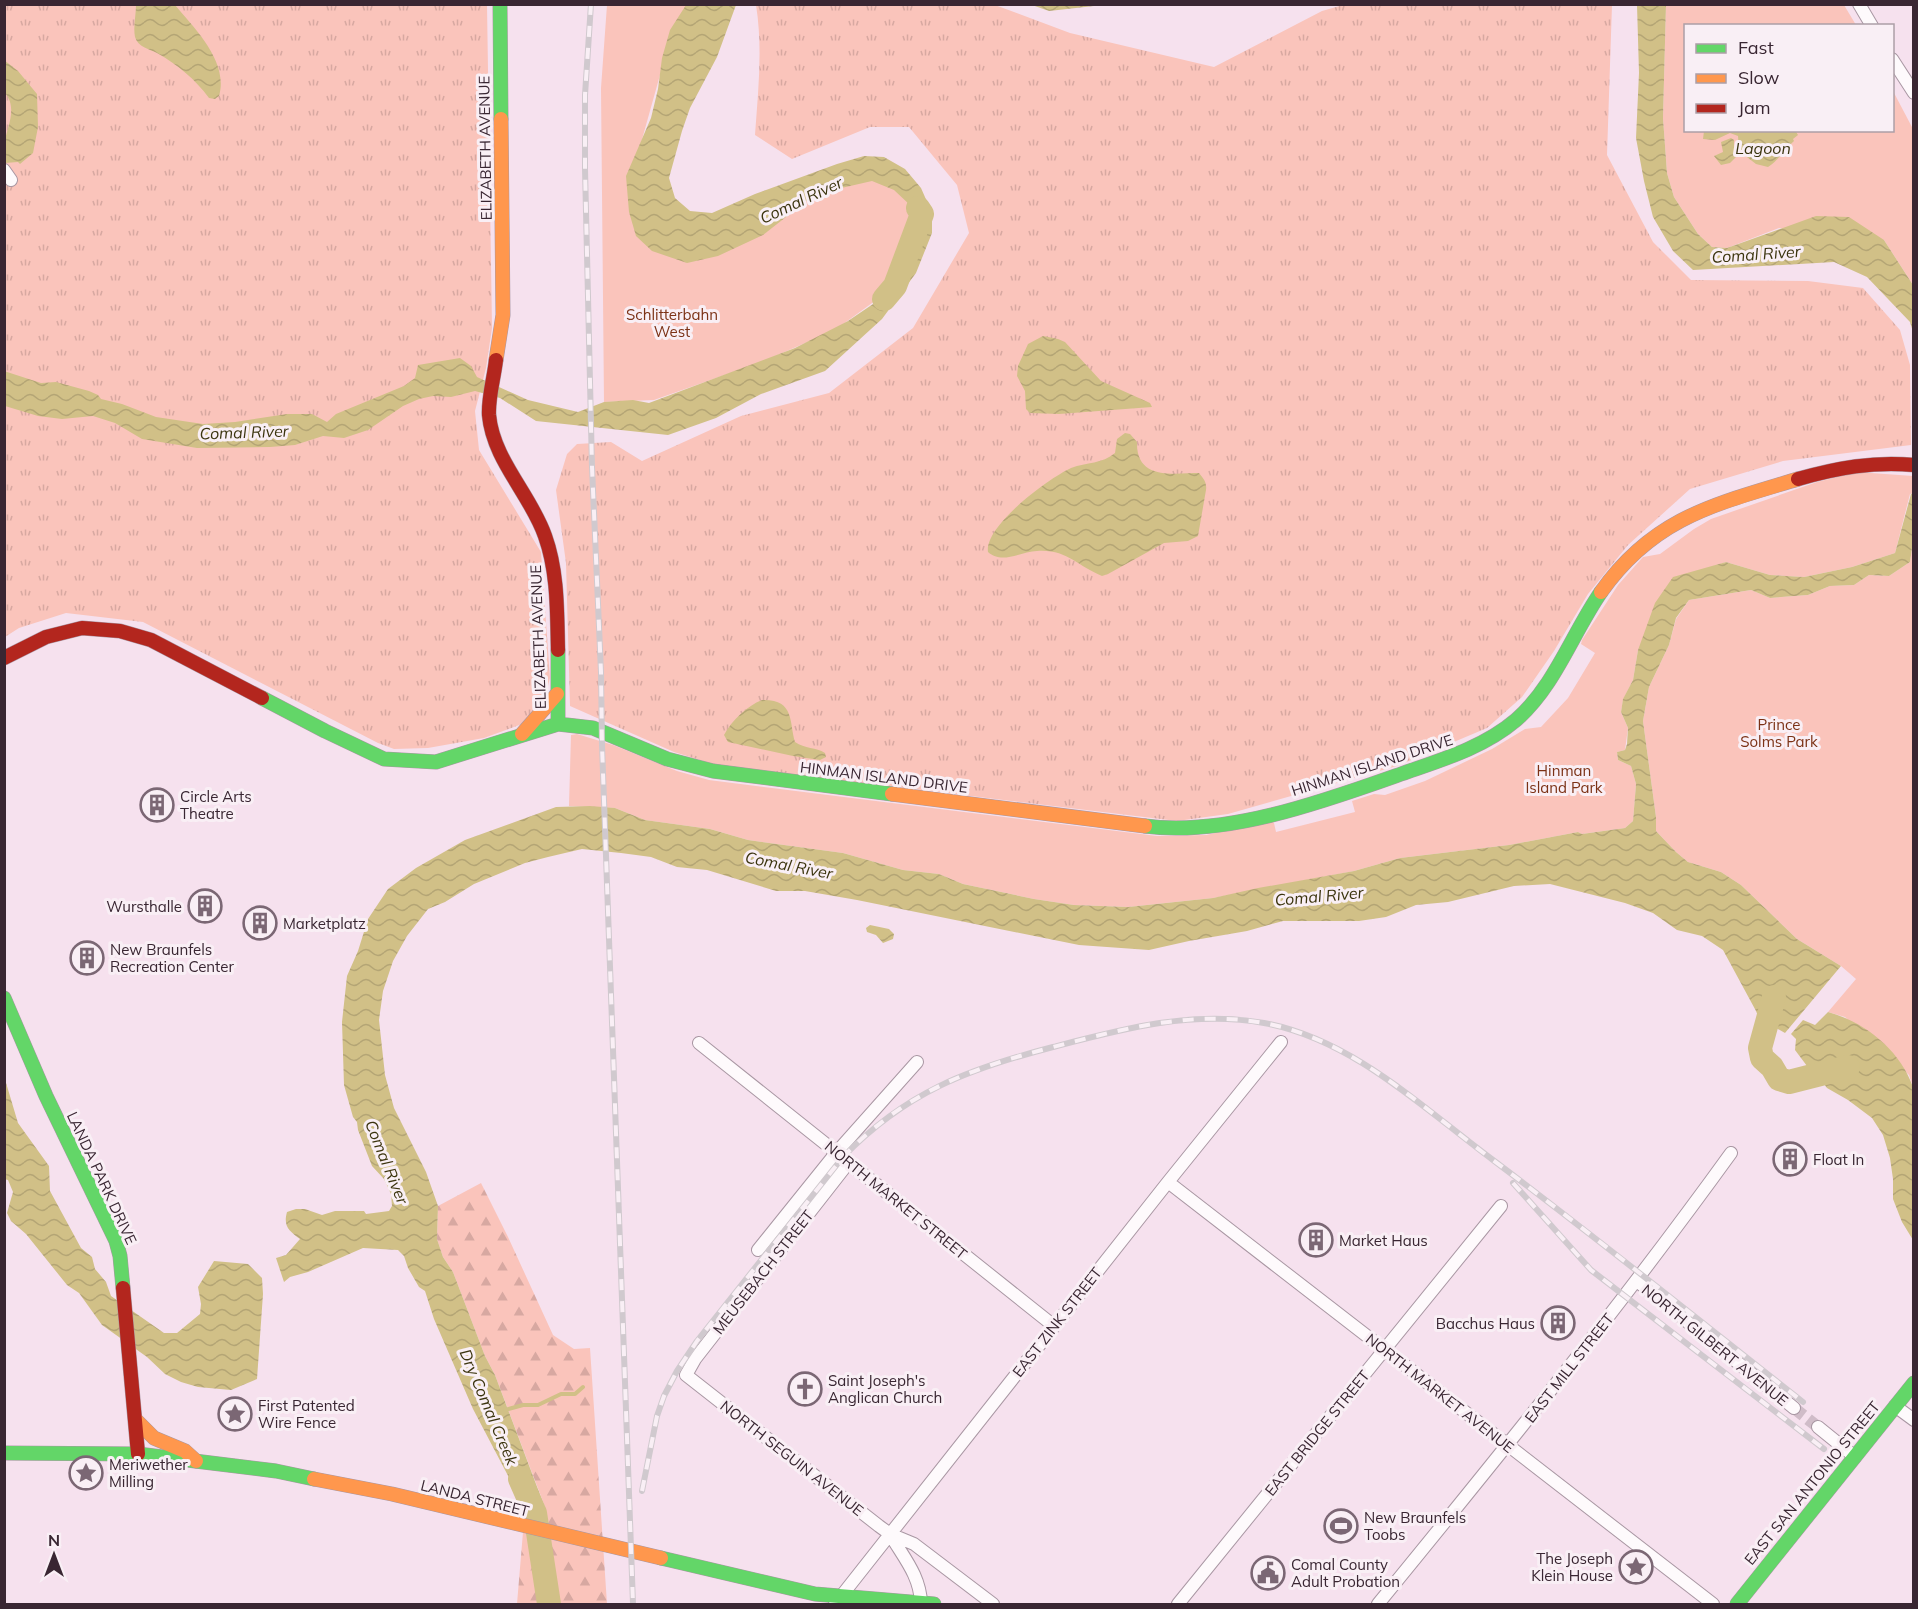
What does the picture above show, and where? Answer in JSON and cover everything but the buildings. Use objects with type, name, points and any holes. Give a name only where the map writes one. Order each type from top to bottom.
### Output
[{"type":"street","name":"ELIZABETH AVENUE","points":[[4,657],[46,637],[82,628],[120,631],[151,640],[180,654],[325,731],[384,759],[436,762],[558,724],[556,587],[550,549],[545,534],[497,447],[491,429],[489,412],[503,315],[500,4]]},
{"type":"street","points":[[1859,4],[1871,24]]},
{"type":"street","points":[[1894,61],[1914,93]]},
{"type":"street","name":"HINMAN ISLAND DRIVE","points":[[558,724],[593,728],[667,759],[713,771],[1141,826],[1188,828],[1250,820],[1341,796],[1464,752],[1502,731],[1517,719],[1544,689],[1612,578],[1646,544],[1666,528],[1693,513],[1827,471],[1883,463],[1914,465]]},
{"type":"street","points":[[522,734],[557,694]]},
{"type":"street","name":"LANDA PARK DRIVE","points":[[4,998],[85,1181],[116,1241],[123,1271],[138,1454]]},
{"type":"street","name":"EAST ZINK STREET","points":[[838,1601],[1281,1042]]},
{"type":"street","name":"NORTH MARKET STREET","points":[[699,1043],[1054,1326]]},
{"type":"street","name":"MEUSEBACH STREET","points":[[758,1250],[836,1153],[917,1062]]},
{"type":"street","name":"EAST MILL STREET","points":[[1378,1605],[1508,1446],[1637,1281],[1731,1153]]},
{"type":"street","name":"MEUSEBACH STREET","points":[[693,1382],[686,1376],[695,1359],[849,1162]]},
{"type":"street","name":"NORTH MARKET AVENUE","points":[[1168,1182],[1713,1605]]},
{"type":"street","name":"EAST BRIDGE STREET","points":[[1178,1605],[1501,1206]]},
{"type":"street","name":"NORTH GILBERT AVENUE","points":[[1637,1281],[1794,1408]]},
{"type":"street","name":"NORTH SEGUIN AVENUE","points":[[693,1382],[890,1534],[914,1544],[993,1605]]},
{"type":"street","name":"EAST SAN ANTONIO STREET","points":[[1737,1605],[1914,1383]]},
{"type":"street","points":[[1895,1406],[1914,1420]]},
{"type":"street","points":[[136,1420],[148,1434],[163,1443],[189,1451],[196,1462]]},
{"type":"street","points":[[1818,1427],[1855,1457]]},
{"type":"street","name":"LANDA STREET","points":[[4,1454],[138,1454],[276,1471],[392,1494],[838,1601],[927,1604]]},
{"type":"street","name":"NORTH SEGUIN AVENUE","points":[[890,1534],[914,1571],[927,1604]]},
{"type":"green space","points":[[5,5],[487,5],[492,328],[486,368],[475,411],[479,450],[541,552],[550,678],[543,705],[522,724],[484,738],[428,748],[394,749],[378,743],[143,622],[66,613],[19,628],[5,637]]},
{"type":"green space","name":"Schlitterbahn West","points":[[607,5],[687,5],[660,75],[641,143],[634,181],[648,242],[875,172],[912,198],[915,219],[910,246],[896,276],[879,298],[835,330],[764,361],[654,400],[604,402],[601,88]]},
{"type":"green space","points":[[756,5],[995,5],[1070,33],[1214,67],[1322,11],[1343,5],[1612,5],[1607,155],[1653,242],[1691,280],[1808,281],[1863,288],[1900,330],[1910,365],[1911,445],[1783,461],[1690,489],[1628,545],[1588,594],[1554,651],[1522,697],[1487,728],[1397,766],[1228,814],[1177,821],[716,765],[674,752],[570,706],[566,563],[556,490],[567,454],[577,444],[611,442],[642,461],[741,416],[829,393],[913,328],[969,233],[957,185],[909,127],[870,127],[792,159],[755,135],[760,54]]},
{"type":"green space","points":[[1666,5],[1844,5],[1855,24],[1684,24],[1684,132],[1894,132],[1894,93],[1913,129],[1913,285],[1884,240],[1779,228],[1727,248],[1712,247],[1698,234],[1674,197],[1667,173],[1663,118]]},
{"type":"green space","name":"Hinman Island Park","points":[[1857,472],[1913,476],[1913,493],[1910,494],[1895,553],[1852,567],[1804,577],[1770,575],[1726,562],[1708,568],[1638,650],[1633,680],[1623,700],[1621,712],[1628,728],[1625,750],[1617,752],[1618,760],[1631,766],[1636,784],[1633,821],[1625,828],[1582,834],[1578,832],[1509,845],[1400,858],[1354,871],[1213,898],[1128,907],[1074,905],[1034,899],[963,884],[939,874],[903,870],[843,853],[748,840],[710,829],[645,820],[615,808],[569,806],[571,735],[577,734],[613,745],[677,771],[709,780],[1157,836],[1206,835],[1271,821],[1274,823],[1276,832],[1355,812],[1352,801],[1374,794],[1385,795],[1425,781],[1492,749],[1525,729],[1541,727],[1568,698],[1595,653],[1581,644],[1582,640],[1618,585],[1643,557],[1660,554],[1711,519],[1817,482]]},
{"type":"green space","name":"Prince Solms Park","points":[[1913,542],[1913,1087],[1909,1075],[1845,1017],[1828,1012],[1856,979],[1841,966],[1797,939],[1741,885],[1721,872],[1688,862],[1656,831],[1643,721],[1649,687],[1669,645],[1676,619],[1689,600],[1751,590],[1770,598],[1808,595],[1830,586],[1854,585],[1869,575],[1889,576],[1910,562]]},
{"type":"green space","points":[[481,1183],[553,1335],[574,1349],[590,1348],[607,1604],[517,1604],[525,1508],[545,1507],[495,1375],[437,1239],[438,1206]]},
{"type":"water","points":[[136,5],[175,5],[200,35],[215,59],[221,83],[219,96],[215,99],[209,98],[179,68],[139,43],[134,33]]},
{"type":"water","points":[[686,5],[736,5],[717,57],[690,108],[669,178],[675,198],[690,211],[712,213],[755,194],[864,156],[884,157],[905,169],[921,188],[932,213],[932,233],[916,273],[882,319],[825,371],[761,394],[716,418],[668,435],[536,421],[500,398],[475,391],[451,397],[433,396],[419,399],[403,406],[368,430],[344,438],[323,436],[295,445],[270,447],[197,448],[142,439],[115,423],[93,416],[62,419],[38,416],[5,406],[4,371],[41,383],[56,382],[89,391],[101,399],[156,417],[203,424],[287,414],[312,414],[327,422],[336,414],[404,386],[415,378],[418,365],[460,358],[471,366],[477,377],[528,400],[578,412],[604,402],[633,400],[649,403],[795,348],[848,321],[876,302],[911,259],[915,219],[911,206],[894,190],[872,181],[837,189],[809,199],[763,235],[718,256],[687,263],[652,251],[636,236],[629,212],[626,176],[651,118],[662,58],[670,30]]},
{"type":"water","points":[[1032,5],[1195,5],[1094,6],[1049,11]]},
{"type":"water","points":[[1637,5],[1666,5],[1663,118],[1667,173],[1674,197],[1698,234],[1712,247],[1727,248],[1816,216],[1849,217],[1884,240],[1913,285],[1913,332],[1910,322],[1867,277],[1834,262],[1693,270],[1673,251],[1653,217],[1636,138],[1639,73]]},
{"type":"water","points":[[4,60],[18,71],[37,94],[38,127],[33,153],[20,164],[18,162],[5,163],[4,144],[11,105],[5,93]]},
{"type":"water","name":"Lagoon","points":[[1704,132],[1796,132],[1798,135],[1768,167],[1756,164],[1739,151],[1738,136],[1730,133],[1715,140],[1703,139]]},
{"type":"water","points":[[1731,138],[1734,140],[1734,150],[1737,156],[1730,163],[1721,165],[1714,156],[1723,152],[1721,142]]},
{"type":"water","points":[[1043,336],[1065,342],[1101,381],[1150,403],[1152,407],[1059,414],[1030,413],[1026,409],[1025,391],[1017,376],[1018,366],[1028,344]]},
{"type":"water","points":[[1125,433],[1130,434],[1137,442],[1138,455],[1150,469],[1168,473],[1199,473],[1202,477],[1206,488],[1198,536],[1188,541],[1164,543],[1102,576],[1064,555],[1047,551],[1006,557],[994,556],[988,552],[996,529],[1020,504],[1061,473],[1110,457],[1115,453],[1117,439]]},
{"type":"water","points":[[1913,493],[1913,542],[1910,562],[1889,576],[1869,575],[1854,585],[1830,586],[1808,595],[1770,598],[1751,590],[1689,600],[1676,618],[1669,645],[1649,687],[1643,721],[1656,831],[1688,862],[1721,872],[1741,885],[1797,939],[1841,966],[1785,1033],[1771,1025],[1762,1026],[1723,950],[1702,936],[1677,930],[1653,913],[1625,903],[1550,884],[1514,886],[1448,902],[1416,905],[1386,917],[1359,921],[1283,921],[1247,931],[1149,950],[1079,945],[857,900],[805,891],[776,891],[707,870],[677,867],[651,857],[582,849],[525,863],[474,884],[445,902],[428,909],[407,936],[393,961],[383,991],[379,1020],[385,1075],[394,1108],[426,1172],[438,1206],[437,1239],[443,1257],[453,1272],[485,1356],[495,1375],[545,1508],[525,1508],[473,1409],[434,1319],[425,1291],[419,1287],[404,1256],[398,1250],[363,1248],[308,1272],[290,1277],[284,1282],[276,1258],[286,1255],[300,1239],[288,1228],[287,1212],[305,1209],[322,1215],[335,1211],[364,1211],[366,1214],[389,1211],[392,1206],[391,1194],[384,1179],[372,1166],[357,1122],[353,1117],[344,1085],[342,1022],[347,976],[368,919],[388,889],[416,868],[465,840],[556,807],[615,808],[645,820],[710,829],[748,840],[843,853],[903,870],[939,874],[963,884],[1034,899],[1074,905],[1128,907],[1213,898],[1354,871],[1400,858],[1509,845],[1578,832],[1582,834],[1625,828],[1633,821],[1636,784],[1631,766],[1618,760],[1617,752],[1625,750],[1627,744],[1628,728],[1621,712],[1623,699],[1633,680],[1638,650],[1655,603],[1673,577],[1726,562],[1770,575],[1804,577],[1852,567],[1895,553]]},
{"type":"water","points":[[762,700],[780,703],[789,713],[795,742],[822,751],[826,757],[820,760],[793,756],[728,742],[724,735],[731,724],[745,710]]},
{"type":"water","points":[[870,925],[889,929],[894,934],[893,939],[883,943],[876,935],[867,932],[866,928]]},
{"type":"water","points":[[1828,1012],[1855,1023],[1880,1039],[1899,1061],[1913,1087],[1913,1240],[1902,1222],[1893,1199],[1890,1158],[1883,1135],[1872,1118],[1827,1088],[1795,1050],[1796,1039],[1791,1034],[1803,1020],[1815,1025]]},
{"type":"water","points":[[4,1076],[18,1123],[49,1166],[50,1191],[81,1248],[92,1257],[95,1269],[106,1282],[111,1296],[164,1333],[177,1333],[200,1314],[198,1287],[214,1261],[248,1264],[262,1278],[257,1379],[231,1390],[198,1387],[165,1374],[147,1357],[102,1325],[79,1293],[67,1285],[26,1234],[11,1221],[7,1213],[13,1192],[8,1180],[4,1179]]},
{"type":"waterway","name":"Comal River","points":[[884,299],[895,286],[922,214],[918,208]]},
{"type":"waterway","points":[[1774,997],[1760,1048],[1762,1058],[1772,1067],[1779,1079],[1789,1082],[1848,1067]]},
{"type":"waterway","points":[[505,1410],[523,1405],[538,1405],[561,1394],[575,1394],[583,1387]]},
{"type":"waterway","name":"Dry Comal Creek","points":[[520,1479],[535,1513],[549,1604]]},
{"type":"tunnel","points":[[1794,1408],[1818,1427]]},
{"type":"railway","points":[[591,4],[585,95],[585,169],[592,467],[633,1604]]},
{"type":"railway","points":[[642,1491],[657,1416],[677,1371],[697,1341],[843,1157],[890,1115],[940,1086],[993,1064],[1131,1028],[1184,1020],[1237,1020],[1264,1023],[1296,1031],[1357,1060],[1413,1098],[1803,1402]]},
{"type":"railway","points":[[1513,1183],[1591,1270],[1824,1449]]},
{"type":"traffic: fast","points":[[500,4],[501,119]]},
{"type":"traffic: fast","points":[[1145,826],[1176,828],[1242,822],[1308,805],[1476,746],[1516,720],[1542,692],[1601,592]]},
{"type":"traffic: fast","points":[[262,698],[384,759],[436,762],[558,724],[558,650]]},
{"type":"traffic: fast","points":[[558,724],[593,728],[667,759],[713,771],[892,794]]},
{"type":"traffic: fast","points":[[4,998],[46,1096],[116,1241],[123,1288]]},
{"type":"traffic: fast","points":[[1737,1604],[1914,1383]]},
{"type":"traffic: fast","points":[[4,1453],[138,1454],[276,1471],[314,1479]]},
{"type":"traffic: fast","points":[[661,1558],[815,1594],[934,1604]]},
{"type":"traffic: slow","points":[[496,360],[503,315],[501,119]]},
{"type":"traffic: slow","points":[[1601,592],[1621,567],[1643,546],[1665,530],[1714,506],[1798,479]]},
{"type":"traffic: slow","points":[[522,734],[557,694]]},
{"type":"traffic: slow","points":[[892,794],[1145,826]]},
{"type":"traffic: slow","points":[[136,1420],[154,1438],[185,1451],[196,1461]]},
{"type":"traffic: slow","points":[[314,1479],[392,1494],[661,1558]]},
{"type":"traffic: jam","points":[[496,360],[489,408],[492,431],[497,447],[531,506],[545,536],[556,592],[558,650]]},
{"type":"traffic: jam","points":[[1798,479],[1856,466],[1914,465]]},
{"type":"traffic: jam","points":[[4,658],[46,637],[82,628],[120,631],[151,640],[262,698]]},
{"type":"traffic: jam","points":[[123,1288],[138,1454]]},
{"type":"place","name":"Circle Arts Theatre","points":[[157,805]]},
{"type":"place","name":"Wursthalle","points":[[205,906]]},
{"type":"place","name":"Marketplatz","points":[[260,923]]},
{"type":"place","name":"New Braunfels Recreation Center","points":[[87,958]]},
{"type":"place","name":"Float In","points":[[1790,1159]]},
{"type":"place","name":"Market Haus","points":[[1316,1240]]},
{"type":"place","name":"Bacchus Haus","points":[[1558,1323]]},
{"type":"place","name":"Saint Joseph's Anglican Church","points":[[805,1389]]},
{"type":"place","name":"First Patented Wire Fence","points":[[235,1414]]},
{"type":"place","name":"Meriwether Milling","points":[[86,1473]]},
{"type":"place","name":"New Braunfels Toobs","points":[[1341,1526]]},
{"type":"place","name":"The Joseph Klein House","points":[[1636,1567]]},
{"type":"place","name":"Comal County Adult Probation","points":[[1268,1573]]}]
